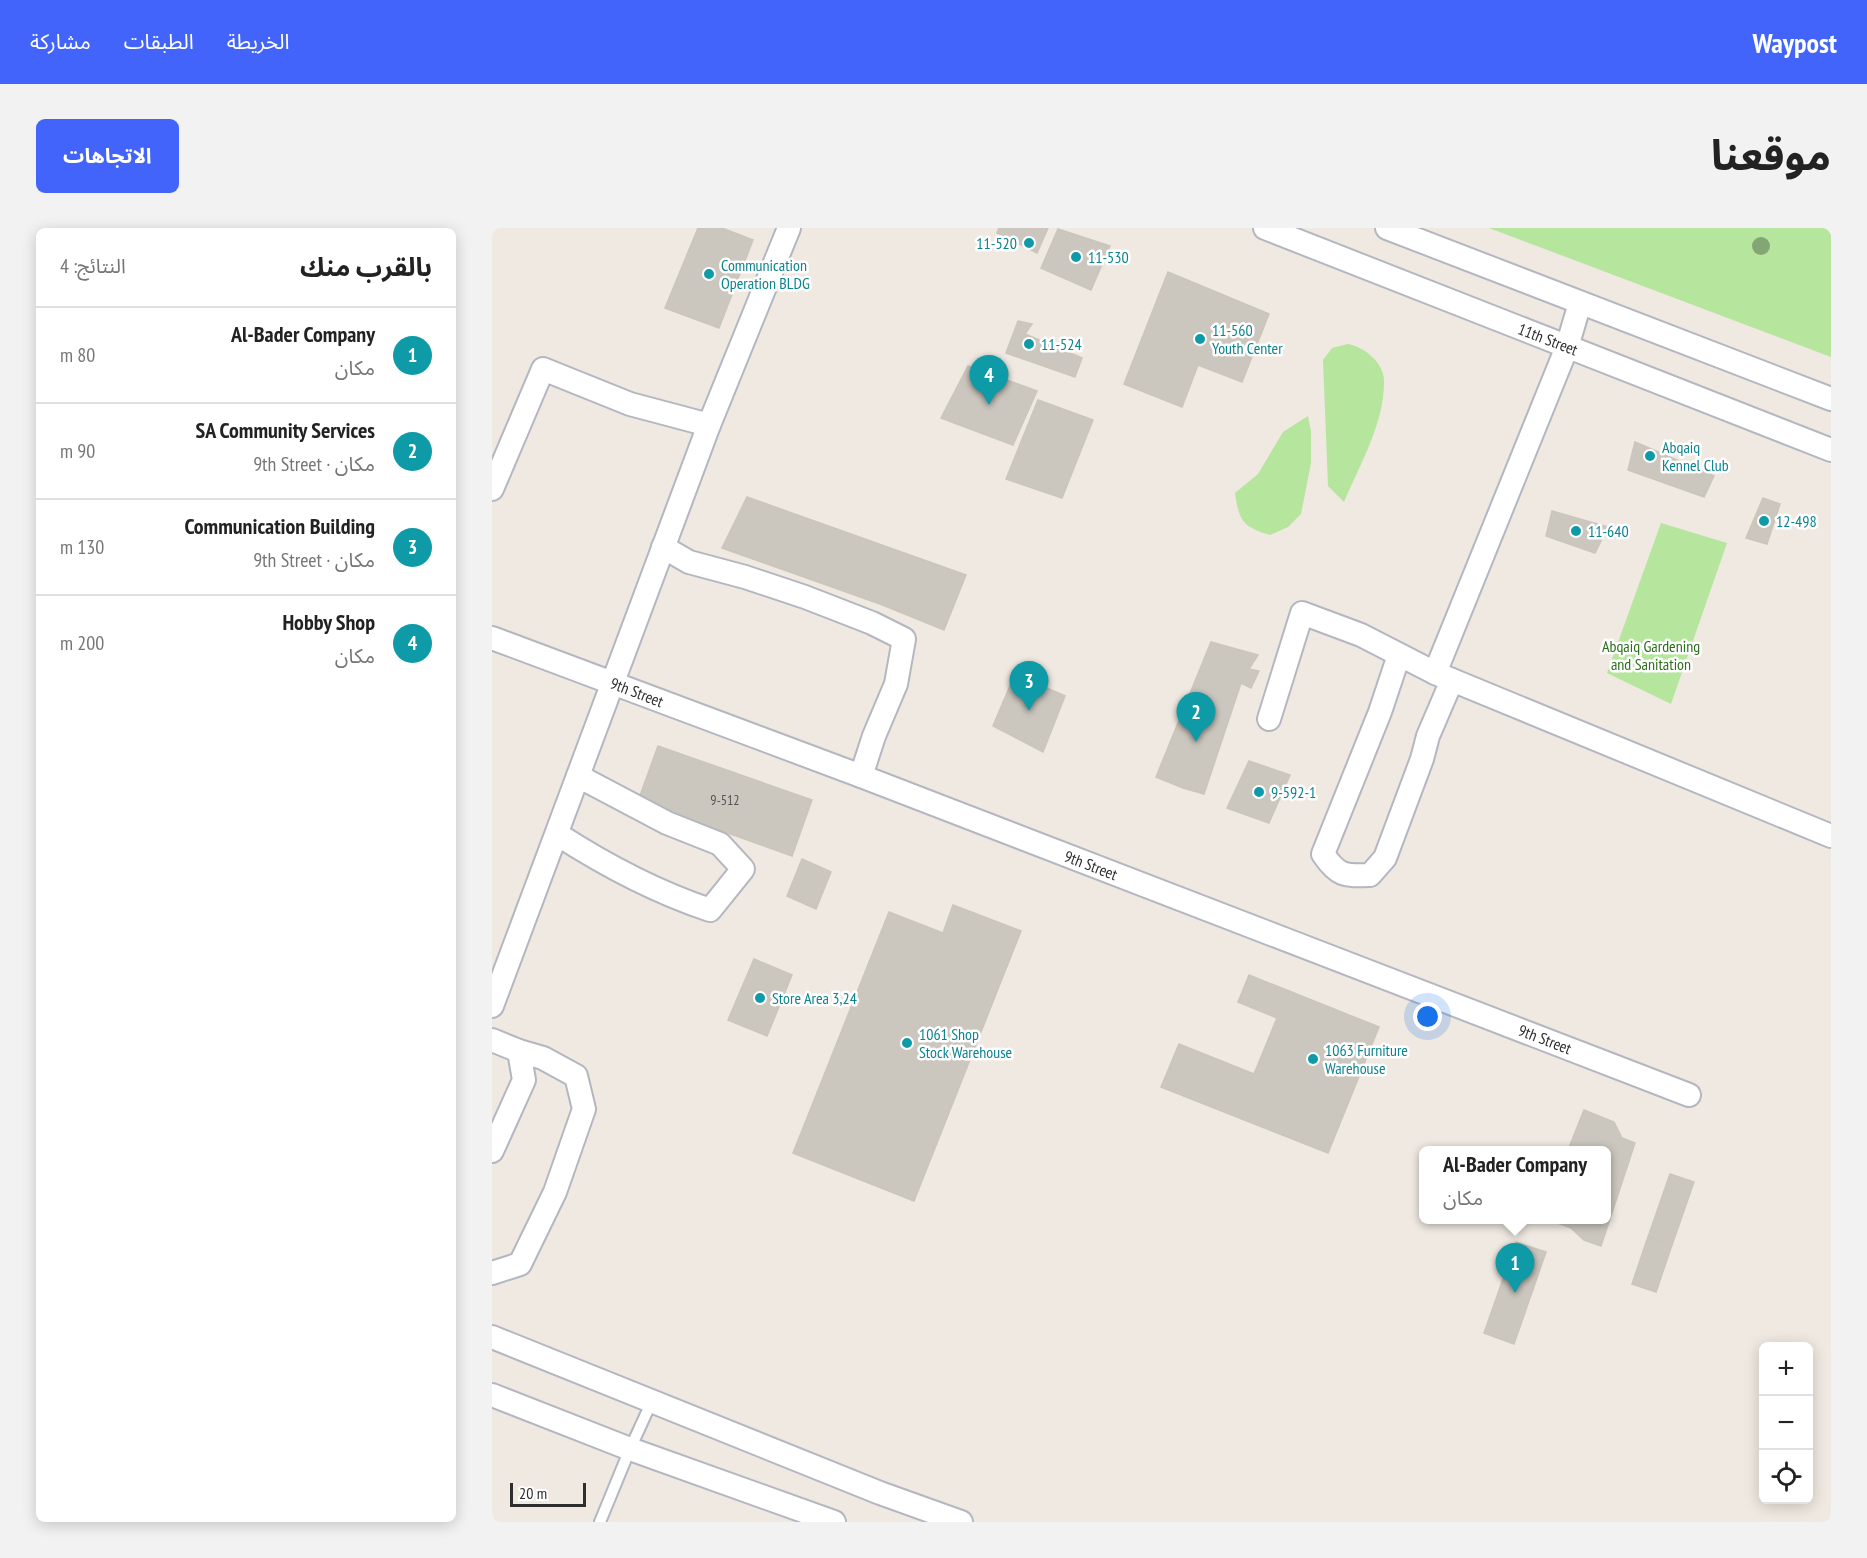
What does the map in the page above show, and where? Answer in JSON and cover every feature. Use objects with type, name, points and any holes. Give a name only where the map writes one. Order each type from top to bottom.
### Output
[{"type":"street","points":[[492,1006],[709,425],[789,228]]},
{"type":"street","name":"11th Street","points":[[1265,228],[1831,450]]},
{"type":"street","points":[[1387,228],[1831,399]]},
{"type":"street","points":[[1399,655],[1380,712],[1323,854],[1334,870],[1350,876],[1370,875],[1385,858],[1422,759],[1444,677],[1567,347],[1580,303]]},
{"type":"street","points":[[492,489],[543,369],[630,404],[709,425]]},
{"type":"street","points":[[663,547],[689,562],[745,577],[805,597],[872,623],[904,639],[896,684],[874,736],[861,776]]},
{"type":"street","points":[[1269,719],[1302,613],[1361,635],[1444,677],[1831,836]]},
{"type":"street","name":"9th Street","points":[[492,638],[861,776],[1689,1095]]},
{"type":"street","points":[[557,834],[586,853],[672,897],[710,909],[743,869],[720,843],[667,822],[578,776]]},
{"type":"street","points":[[492,1040],[543,1058],[576,1076],[584,1108],[555,1192],[520,1264],[492,1273]]},
{"type":"street","points":[[492,1151],[524,1080],[519,1051]]},
{"type":"street","points":[[492,1337],[880,1493],[961,1522]]},
{"type":"street","points":[[492,1395],[630,1449],[834,1522]]},
{"type":"lane","points":[[600,1522],[652,1401]]},
{"type":"green space","points":[[1489,228],[1831,228],[1831,357]]},
{"type":"green space","points":[[1348,344],[1373,357],[1381,369],[1384,382],[1376,428],[1344,502],[1328,486],[1323,360],[1332,348]]},
{"type":"green space","points":[[1308,416],[1311,431],[1311,463],[1301,514],[1288,527],[1270,535],[1248,526],[1238,510],[1235,493],[1258,474],[1283,432]]},
{"type":"green space","name":"Abqaiq Gardening and Sanitation","points":[[1661,523],[1727,543],[1671,704],[1607,673]]},
{"type":"building","name":"Communication Operation BLDG","points":[[698,228],[722,228],[753,240],[719,328],[665,308]]},
{"type":"building","name":"11-520","points":[[999,228],[1048,228],[1037,253],[997,233]]},
{"type":"building","name":"11-530","points":[[1058,229],[1110,246],[1091,290],[1041,268]]},
{"type":"building","name":"11-560 Youth Center","points":[[1168,272],[1269,314],[1242,382],[1198,365],[1182,407],[1124,384]]},
{"type":"building","name":"11-524","points":[[1018,321],[1032,324],[1025,334],[1082,358],[1075,377],[1006,353]]},
{"type":"building","points":[[968,366],[1037,391],[1013,445],[941,418]]},
{"type":"building","points":[[1038,400],[1093,420],[1062,498],[1006,479]]},
{"type":"building","name":"Abqaiq Kennel Club","points":[[1635,442],[1714,476],[1704,497],[1628,470]]},
{"type":"building","points":[[747,497],[966,575],[944,630],[880,604],[722,548]]},
{"type":"building","name":"12-498","points":[[1763,498],[1780,504],[1767,544],[1746,538]]},
{"type":"building","name":"11-640","points":[[1552,511],[1608,527],[1595,553],[1546,536]]},
{"type":"building","points":[[1211,642],[1258,655],[1249,669],[1259,671],[1251,688],[1241,683],[1204,794],[1156,777]]},
{"type":"building","points":[[1015,674],[1065,696],[1043,752],[993,726]]},
{"type":"building","points":[[658,746],[812,800],[792,856],[638,801]]},
{"type":"building","name":"9-592-1","points":[[1249,761],[1290,775],[1269,823],[1227,808]]},
{"type":"building","points":[[802,859],[831,872],[816,909],[787,896]]},
{"type":"building","name":"1061 Shop Stock Warehouse","points":[[953,905],[1021,931],[914,1201],[793,1153],[889,912],[943,933]]},
{"type":"building","name":"Store Area 3,24","points":[[754,959],[792,975],[767,1036],[728,1020]]},
{"type":"building","name":"1063 Furniture Warehouse","points":[[1249,975],[1379,1027],[1328,1153],[1161,1087],[1179,1044],[1254,1074],[1277,1018],[1238,1002]]},
{"type":"building","points":[[1584,1110],[1614,1122],[1622,1138],[1635,1143],[1611,1216],[1611,1146],[1570,1146]]},
{"type":"building","points":[[1670,1174],[1694,1182],[1672,1245],[1648,1237]]},
{"type":"building","points":[[1560,1224],[1608,1224],[1601,1246],[1584,1240],[1571,1228]]},
{"type":"building","points":[[1648,1237],[1672,1245],[1656,1292],[1632,1284]]},
{"type":"building","points":[[1516,1242],[1546,1252],[1514,1344],[1484,1333]]},
{"type":"place","name":"11-520","points":[[1029,243]]},
{"type":"place","name":"11-530","points":[[1076,257]]},
{"type":"place","name":"Communication Operation BLDG","points":[[709,274]]},
{"type":"place","name":"11-560 Youth Center","points":[[1200,339]]},
{"type":"place","name":"11-524","points":[[1029,344]]},
{"type":"place","name":"Hobby Shop","points":[[989,405]]},
{"type":"place","name":"Abqaiq Kennel Club","points":[[1650,456]]},
{"type":"place","name":"12-498","points":[[1764,521]]},
{"type":"place","name":"11-640","points":[[1576,531]]},
{"type":"place","name":"Communication Building","points":[[1029,711]]},
{"type":"place","name":"SA Community Services","points":[[1196,742]]},
{"type":"place","name":"9-592-1","points":[[1259,792]]},
{"type":"place","name":"Store Area 3,24","points":[[760,998]]},
{"type":"place","name":"1061 Shop Stock Warehouse","points":[[907,1043]]},
{"type":"place","name":"1063 Furniture Warehouse","points":[[1313,1059]]},
{"type":"place","name":"Al-Bader Company","points":[[1515,1293]]}]
